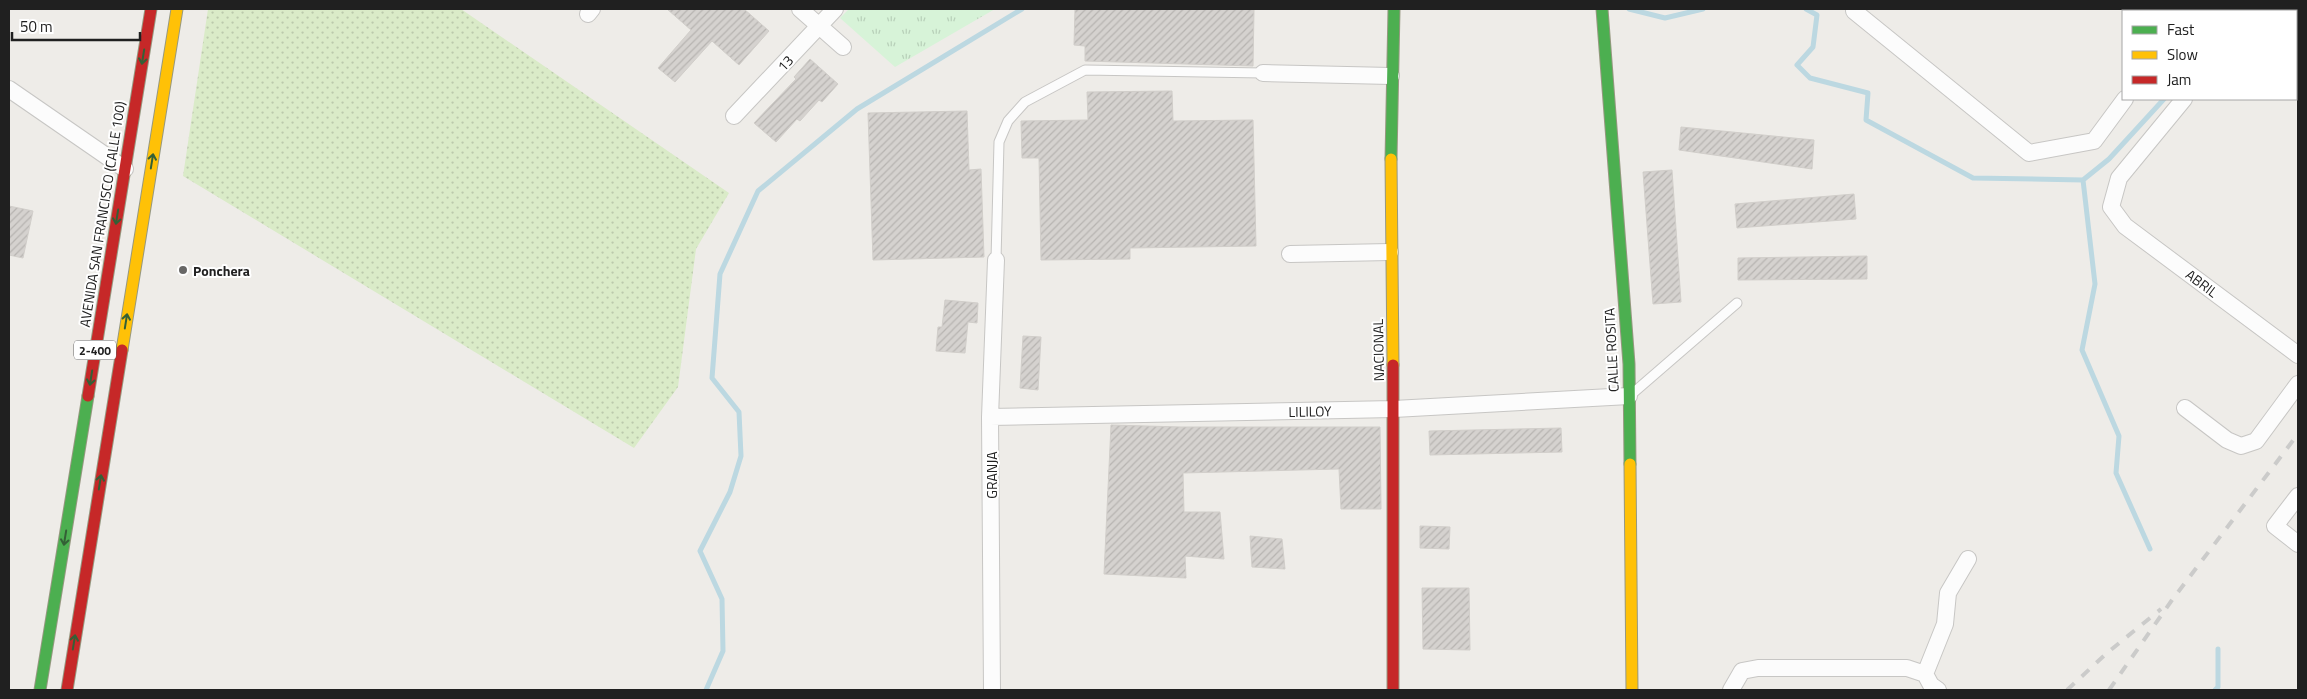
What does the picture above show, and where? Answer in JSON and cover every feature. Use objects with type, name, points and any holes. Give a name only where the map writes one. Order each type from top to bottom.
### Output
[{"type":"main road","name":"AVENIDA SAN FRANCISCO (CALLE 100)","points":[[40,690],[150,9]]},
{"type":"main road","name":"2-400","points":[[67,690],[177,9]]},
{"type":"main road","name":"NACIONAL","points":[[1393,690],[1394,409],[1390,252],[1391,76],[1394,9]]},
{"type":"main road","name":"CALLE ROSITA","points":[[1602,11],[1629,364],[1632,690]]},
{"type":"street","points":[[800,9],[843,48]]},
{"type":"street","name":"13","points":[[734,116],[835,9]]},
{"type":"street","points":[[1855,10],[2029,154],[2094,141],[2124,100]]},
{"type":"street","points":[[1263,73],[1391,76]]},
{"type":"street","points":[[9,89],[125,170]]},
{"type":"street","name":"ABRIL","points":[[2183,100],[2119,178],[2111,207],[2125,226],[2298,355]]},
{"type":"street","points":[[1290,254],[1390,252]]},
{"type":"street","name":"GRANJA","points":[[992,690],[990,417],[996,260]]},
{"type":"street","points":[[2185,408],[2227,440],[2241,446],[2256,442],[2298,384]]},
{"type":"street","name":"LILILOY","points":[[990,417],[1394,409],[1629,396]]},
{"type":"street","points":[[2298,496],[2275,526],[2298,544]]},
{"type":"street","points":[[1925,674],[1945,624],[1948,593],[1968,559]]},
{"type":"street","points":[[1731,690],[1742,671],[1758,668],[1907,668],[1925,674],[1931,685],[1938,690]]},
{"type":"lane","points":[[996,260],[999,142],[1008,121],[1024,102],[1085,70],[1263,73]]},
{"type":"lane","points":[[1629,396],[1737,303]]},
{"type":"green space","points":[[208,9],[461,9],[729,193],[696,249],[678,387],[634,448],[183,176]]},
{"type":"green space","points":[[849,9],[995,9],[895,67],[840,18]]},
{"type":"building","points":[[667,9],[744,9],[769,31],[739,65],[712,41],[675,82],[658,68],[691,30]]},
{"type":"building","points":[[1075,9],[1254,9],[1253,66],[1085,61],[1085,46],[1074,45]]},
{"type":"building","points":[[810,59],[838,84],[822,102],[819,100],[800,121],[797,119],[776,142],[754,123],[796,79],[794,77]]},
{"type":"building","points":[[1172,91],[1173,121],[1253,120],[1256,246],[1130,248],[1130,259],[1041,260],[1039,158],[1022,158],[1021,121],[1088,120],[1087,92]]},
{"type":"building","points":[[967,111],[969,170],[981,169],[984,257],[873,260],[868,113]]},
{"type":"building","points":[[1681,127],[1814,140],[1812,169],[1679,150]]},
{"type":"building","points":[[1672,170],[1681,302],[1653,304],[1643,172]]},
{"type":"building","points":[[1854,194],[1856,219],[1737,228],[1735,204]]},
{"type":"building","points":[[9,206],[33,211],[23,258],[9,255]]},
{"type":"building","points":[[1867,256],[1867,279],[1738,280],[1738,258]]},
{"type":"building","points":[[945,300],[978,303],[977,323],[968,322],[965,353],[936,351],[938,327],[942,327]]},
{"type":"building","points":[[1023,336],[1041,337],[1038,390],[1020,388]]},
{"type":"building","points":[[1111,425],[1380,427],[1381,509],[1341,509],[1339,469],[1183,473],[1184,512],[1220,512],[1224,559],[1185,556],[1186,578],[1104,574]]},
{"type":"building","points":[[1561,428],[1562,452],[1430,455],[1429,431]]},
{"type":"building","points":[[1420,526],[1450,527],[1449,549],[1420,548]]},
{"type":"building","points":[[1250,536],[1282,539],[1285,569],[1252,567]]},
{"type":"building","points":[[1422,588],[1469,588],[1470,650],[1423,649]]},
{"type":"waterway","points":[[706,690],[723,651],[722,599],[700,551],[730,492],[741,456],[739,412],[712,378],[720,274],[758,191],[857,109],[1022,9]]},
{"type":"waterway","points":[[1629,9],[1665,18],[1703,9]]},
{"type":"waterway","points":[[1806,9],[1817,15],[1813,47],[1797,65],[1810,78],[1868,93],[1866,120],[1973,178],[2083,180],[2109,159],[2163,100]]},
{"type":"waterway","points":[[2083,180],[2095,284],[2082,350],[2119,436],[2116,473],[2150,549]]},
{"type":"waterway","points":[[2215,690],[2218,687],[2218,649]]},
{"type":"railway","points":[[2109,690],[2172,600],[2298,434]]},
{"type":"railway","points":[[2067,690],[2107,653],[2161,609]]},
{"type":"traffic: fast","points":[[1391,159],[1394,9]]},
{"type":"traffic: fast","points":[[1602,9],[1629,364],[1630,464]]},
{"type":"traffic: fast","points":[[40,690],[88,396]]},
{"type":"traffic: slow","points":[[122,350],[177,9]]},
{"type":"traffic: slow","points":[[1391,159],[1393,365]]},
{"type":"traffic: slow","points":[[1630,464],[1632,690]]},
{"type":"traffic: jam","points":[[88,396],[151,9]]},
{"type":"traffic: jam","points":[[67,690],[122,350]]},
{"type":"traffic: jam","points":[[1393,365],[1393,690]]},
{"type":"place","name":"Ponchera","points":[[183,270]]}]
